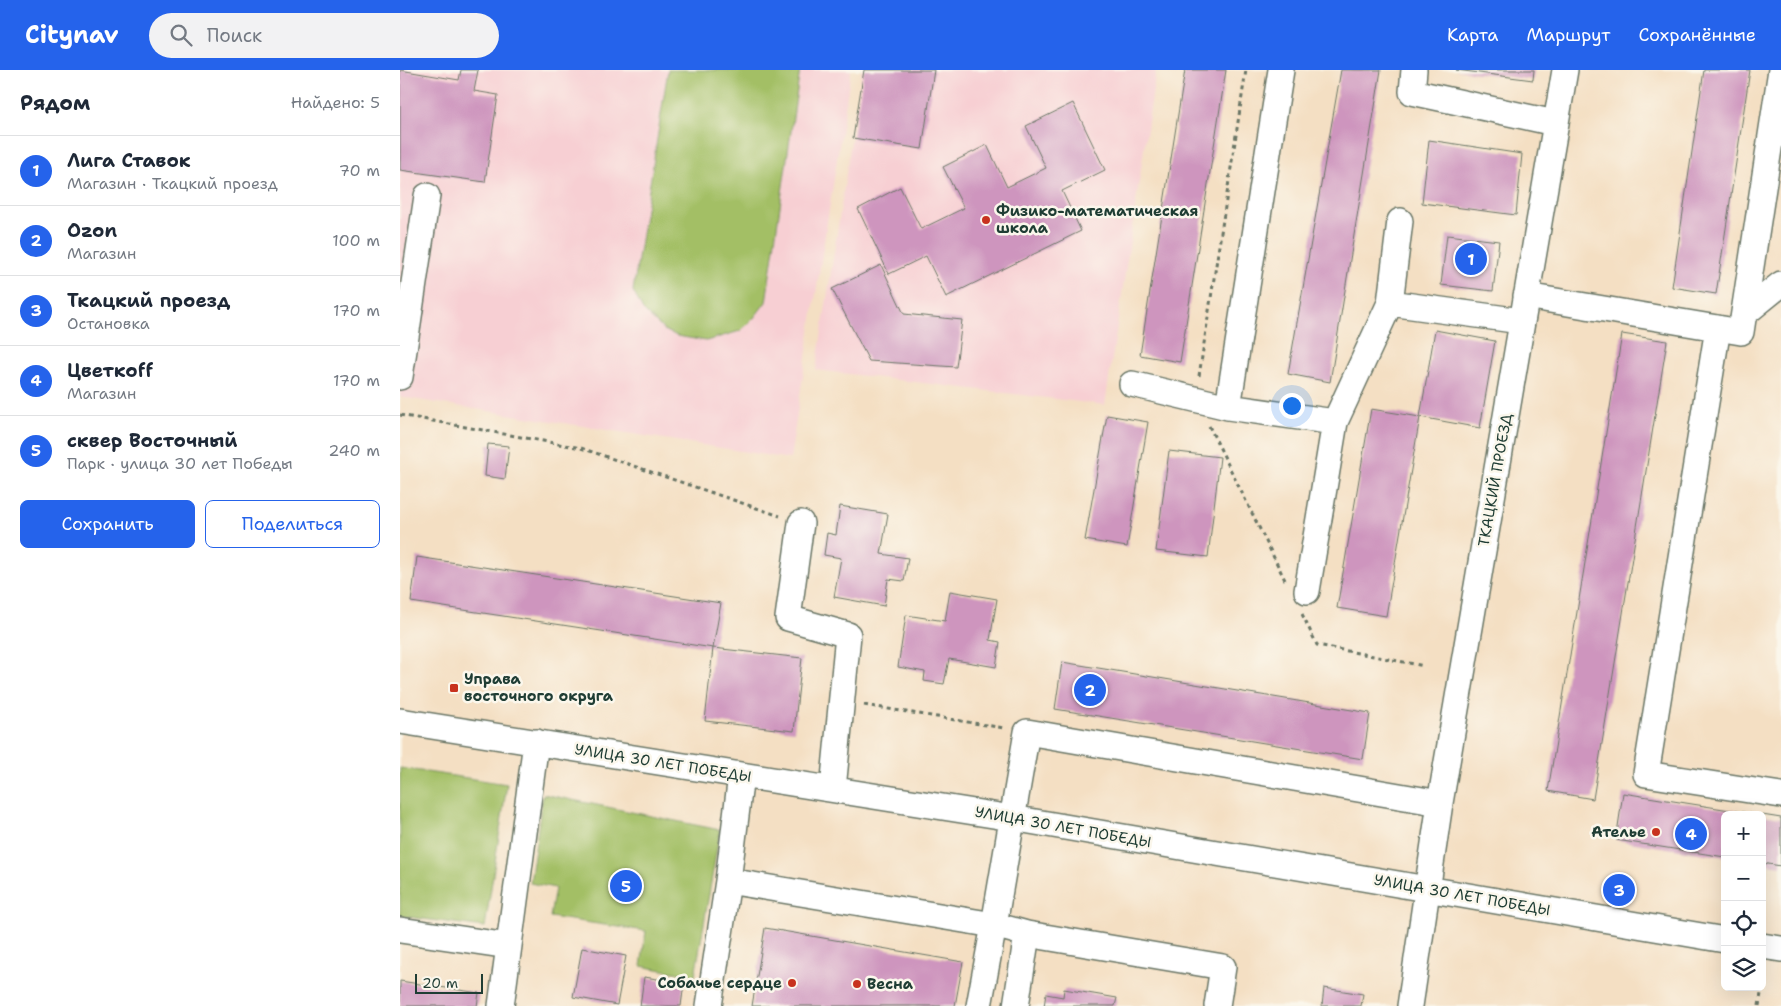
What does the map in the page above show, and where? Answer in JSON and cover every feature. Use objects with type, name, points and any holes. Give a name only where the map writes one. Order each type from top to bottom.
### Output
[{"type":"street","points":[[1228,407],[1282,70]]},
{"type":"street","points":[[1414,70],[1412,92],[1556,123]]},
{"type":"street","name":"ТКАЦКИЙ ПРОЕЗД","points":[[1410,1006],[1440,803],[1564,70]]},
{"type":"street","points":[[1526,296],[1741,332],[1781,70]]},
{"type":"street","points":[[400,378],[427,196]]},
{"type":"street","points":[[1307,591],[1335,422],[1390,302],[1400,221]]},
{"type":"street","points":[[1744,314],[1781,284]]},
{"type":"street","points":[[1390,302],[1522,321]]},
{"type":"street","points":[[1718,328],[1646,774],[1781,795]]},
{"type":"street","points":[[1132,384],[1228,407],[1335,422]]},
{"type":"street","points":[[801,523],[788,618],[848,635],[833,789]]},
{"type":"street","name":"УЛИЦА 30 ЛЕТ ПОБЕДЫ","points":[[400,721],[1012,818],[1721,939]]},
{"type":"street","points":[[979,1006],[1027,732],[1440,803]]},
{"type":"street","points":[[501,1006],[536,742]]},
{"type":"street","points":[[710,1006],[741,775]]},
{"type":"street","points":[[728,881],[994,925],[1027,934],[1223,967],[1217,1006]]},
{"type":"street","points":[[400,930],[509,946]]},
{"type":"street","points":[[1016,1006],[1027,934]]},
{"type":"street","points":[[1766,947],[1781,949]]},
{"type":"path","points":[[400,415],[581,448],[801,523]]},
{"type":"path","points":[[842,701],[1027,732]]},
{"type":"path","points":[[1759,1006],[1761,991]]},
{"type":"shaded area","points":[[400,70],[851,70],[790,459],[400,397]]},
{"type":"shaded area","name":"Физико-математическая школа","points":[[862,70],[1156,70],[1105,405],[816,370]]},
{"type":"green space","points":[[668,70],[800,70],[766,302],[753,319],[740,331],[706,341],[677,336],[664,330],[643,310],[633,291]]},
{"type":"green space","points":[[400,768],[507,784],[485,927],[400,916]]},
{"type":"green space","points":[[543,794],[720,830],[695,976],[641,966],[646,931],[550,917],[555,888],[530,883]]},
{"type":"building","points":[[400,70],[459,80],[461,70],[478,70],[474,91],[498,95],[485,182],[400,170]]},
{"type":"building","points":[[864,70],[934,70],[922,149],[853,138]]},
{"type":"building","points":[[1185,70],[1226,70],[1180,362],[1140,355]]},
{"type":"building","points":[[1341,70],[1381,70],[1330,382],[1288,374]]},
{"type":"building","points":[[1456,70],[1534,70],[1533,80]]},
{"type":"building","points":[[1704,70],[1750,70],[1716,294],[1672,287]]},
{"type":"building","points":[[1073,103],[1105,170],[1062,191],[1081,231],[946,297],[926,256],[889,274],[858,209],[900,187],[921,229],[964,208],[943,167],[987,145],[1007,187],[1046,168],[1026,126]]},
{"type":"building","points":[[1429,140],[1522,154],[1516,215],[1422,203]]},
{"type":"building","points":[[1447,235],[1499,241],[1493,291],[1441,285]]},
{"type":"building","points":[[881,265],[904,314],[962,320],[956,367],[869,361],[832,289]]},
{"type":"building","points":[[1435,330],[1495,341],[1480,428],[1420,417]]},
{"type":"building","points":[[1622,334],[1667,341],[1593,799],[1548,791]]},
{"type":"building","points":[[1371,409],[1420,417],[1386,616],[1337,608]]},
{"type":"building","points":[[1107,415],[1148,422],[1127,547],[1085,540]]},
{"type":"building","points":[[488,444],[509,446],[505,479],[485,476]]},
{"type":"building","points":[[1169,451],[1220,457],[1208,557],[1156,551]]},
{"type":"building","points":[[840,506],[888,514],[881,554],[908,558],[904,581],[888,579],[884,606],[834,597],[841,558],[824,555],[827,533],[836,535]]},
{"type":"building","points":[[417,557],[721,603],[713,648],[411,602]]},
{"type":"building","points":[[950,591],[997,599],[990,640],[1000,642],[996,667],[949,659],[944,684],[924,681],[925,672],[898,667],[906,615],[945,621]]},
{"type":"building","points":[[713,648],[802,658],[794,731],[705,721]]},
{"type":"building","points":[[1062,662],[1370,713],[1363,759],[1055,709]]},
{"type":"building","points":[[1623,793],[1736,811],[1721,811],[1721,856],[1616,840]]},
{"type":"building","points":[[1766,816],[1781,818],[1781,866],[1766,864]]},
{"type":"building","name":"Весна","points":[[765,928],[963,962],[955,1006],[752,1006]]},
{"type":"building","points":[[582,948],[626,956],[617,1005],[573,997]]},
{"type":"building","points":[[644,977],[684,983],[681,1006],[640,1006]]},
{"type":"building","points":[[400,981],[479,993],[477,1006],[400,1006]]},
{"type":"building","points":[[1324,988],[1363,994],[1361,1006],[1322,1006]]},
{"type":"building","points":[[1064,989],[1117,998],[1115,1006],[1044,1006],[1046,994],[1063,997]]},
{"type":"place","name":"Физико-математическая школа","points":[[986,220]]},
{"type":"place","name":"Лига Ставок","points":[[1471,259]]},
{"type":"place","name":"Управа восточного округа","points":[[454,688]]},
{"type":"place","name":"Ozon","points":[[1090,690]]},
{"type":"place","name":"Ателье","points":[[1656,832]]},
{"type":"place","name":"Цветкоff","points":[[1691,834]]},
{"type":"place","name":"сквер Восточный","points":[[626,886]]},
{"type":"place","name":"Ткацкий проезд","points":[[1619,890]]},
{"type":"place","name":"Собачье сердце","points":[[792,983]]},
{"type":"place","name":"Весна","points":[[857,984]]}]
